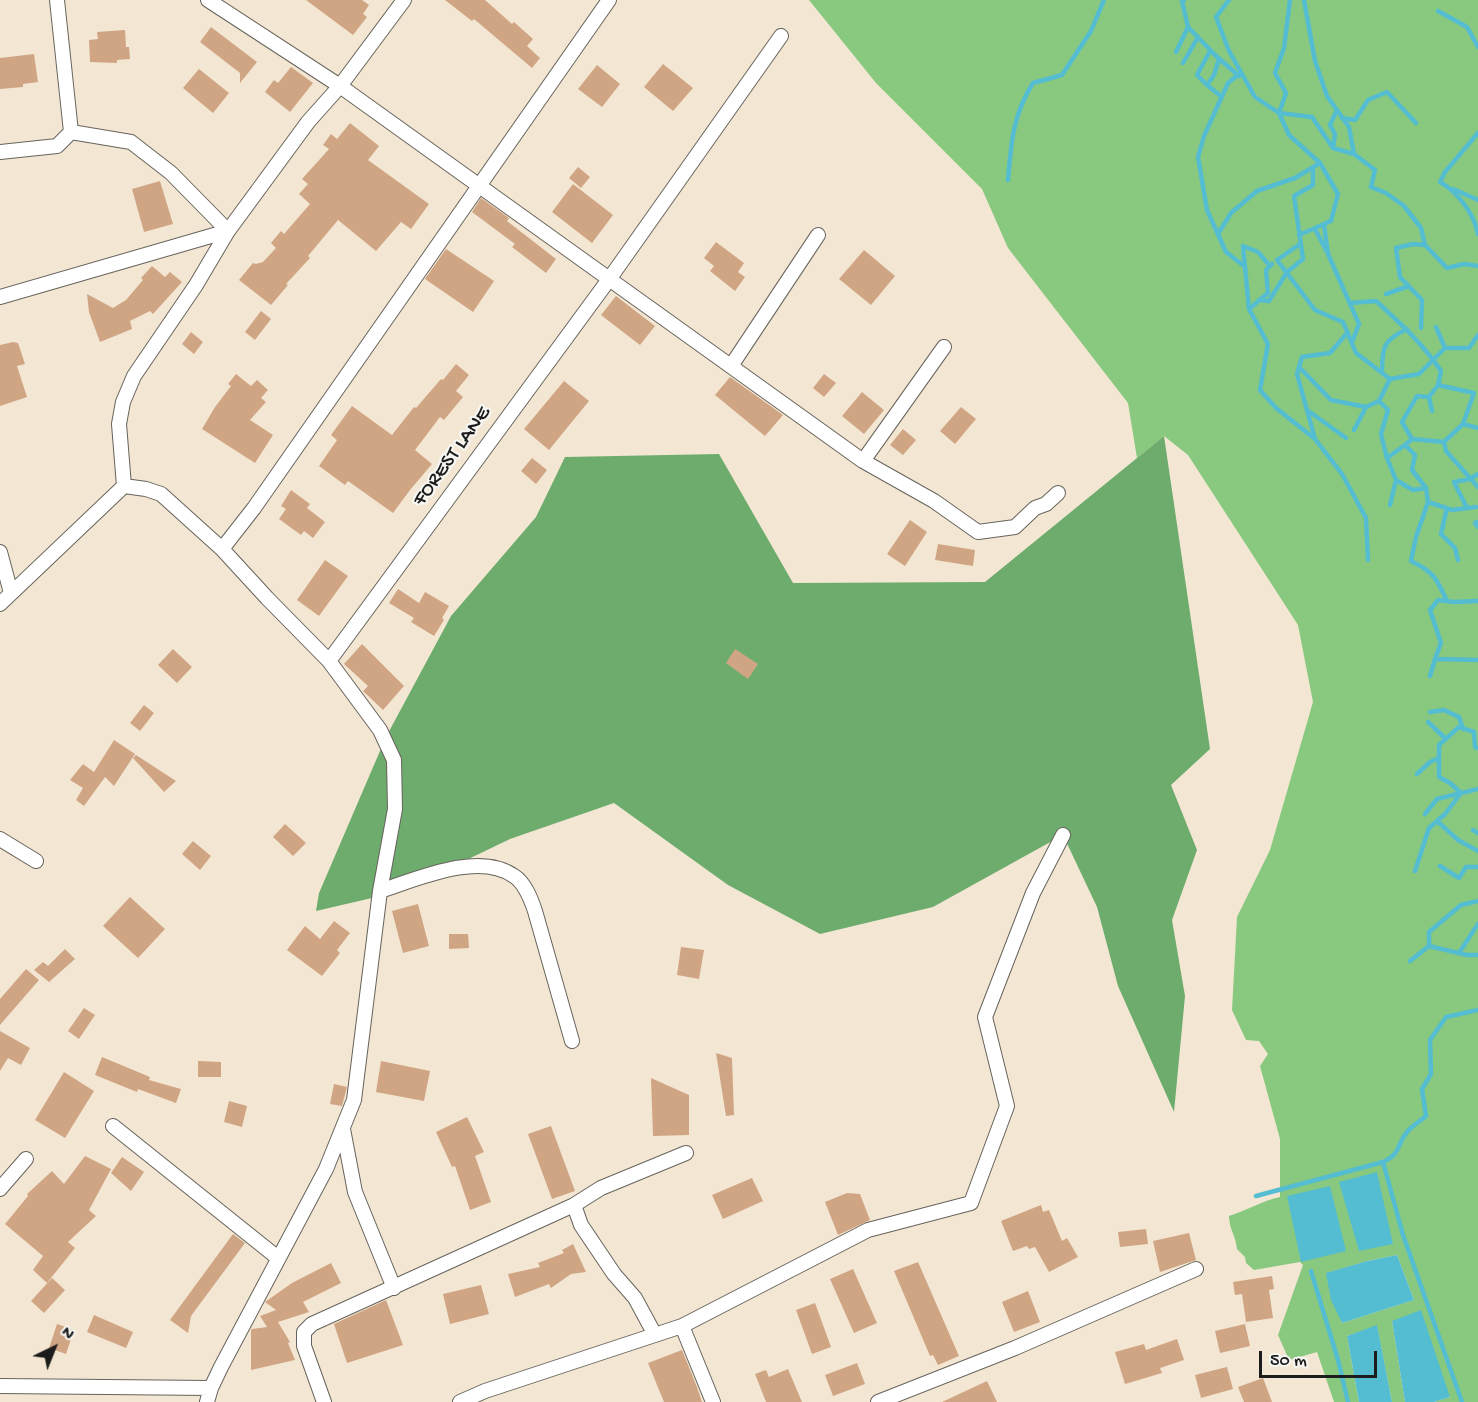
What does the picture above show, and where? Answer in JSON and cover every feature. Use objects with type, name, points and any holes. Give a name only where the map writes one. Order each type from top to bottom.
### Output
[{"type":"street","points":[[57,0],[71,132]]},
{"type":"street","points":[[208,0],[340,86],[863,461],[934,501],[978,532],[1015,527],[1035,508],[1046,504],[1058,493]]},
{"type":"street","points":[[124,486],[119,424],[123,402],[134,376],[196,285],[228,231],[308,122],[340,86],[404,0]]},
{"type":"street","points":[[222,549],[261,498],[609,0]]},
{"type":"street","name":"FOREST LANE","points":[[330,661],[610,278],[781,36]]},
{"type":"street","points":[[0,152],[57,146],[71,132]]},
{"type":"street","points":[[71,132],[131,142],[171,173],[228,231]]},
{"type":"street","points":[[0,297],[142,254],[228,231]]},
{"type":"street","points":[[731,366],[818,234]]},
{"type":"street","points":[[863,461],[944,347]]},
{"type":"street","points":[[0,1386],[209,1395],[326,1169],[354,1100],[380,891],[395,809],[394,760],[380,730],[330,661],[222,549],[161,494],[124,486]]},
{"type":"street","points":[[0,604],[124,486]]},
{"type":"street","points":[[0,552],[11,593]]},
{"type":"street","points":[[460,1402],[485,1391],[682,1326],[868,1230],[971,1203],[1007,1106],[986,1017],[1033,893],[1064,835]]},
{"type":"street","points":[[0,839],[36,861]]},
{"type":"street","points":[[380,891],[463,866],[495,866],[516,876],[530,894],[536,911],[572,1041]]},
{"type":"street","points":[[112,1126],[278,1258]]},
{"type":"street","points":[[343,1129],[355,1192],[394,1288]]},
{"type":"street","points":[[324,1402],[304,1346],[304,1332],[312,1324],[574,1205],[600,1188],[686,1153]]},
{"type":"street","points":[[0,1190],[26,1159]]},
{"type":"street","points":[[574,1205],[581,1225],[614,1274],[635,1298],[655,1335]]},
{"type":"street","points":[[878,1402],[1015,1348],[1196,1269]]},
{"type":"street","points":[[682,1326],[713,1402]]},
{"type":"green space","points":[[809,0],[1478,0],[1478,1402],[1434,1402],[1450,1397],[1392,1321],[1405,1402],[1392,1402],[1377,1326],[1347,1336],[1359,1402],[1334,1402],[1317,1352],[1289,1360],[1278,1335],[1303,1265],[1300,1262],[1254,1270],[1246,1263],[1245,1257],[1237,1249],[1230,1225],[1229,1216],[1280,1197],[1280,1139],[1260,1066],[1268,1054],[1259,1041],[1246,1040],[1232,1010],[1237,917],[1270,850],[1313,702],[1298,625],[1188,455],[1164,436],[1137,458],[1128,403],[1008,248],[982,189],[876,83]],"holes":[[[1397,1255],[1414,1300],[1342,1323],[1327,1273]]]},
{"type":"green space","points":[[1164,436],[1210,749],[1171,785],[1197,850],[1172,920],[1185,996],[1174,1112],[1118,986],[1097,907],[1063,835],[933,907],[820,934],[728,885],[614,803],[510,839],[402,891],[316,911],[319,893],[386,737],[451,616],[536,517],[565,457],[719,454],[793,583],[985,582]]},
{"type":"water","points":[[1377,1172],[1393,1244],[1359,1251],[1339,1182]]},
{"type":"water","points":[[1330,1186],[1346,1251],[1301,1262],[1287,1196]]},
{"type":"water","points":[[1397,1255],[1414,1300],[1342,1323],[1331,1300],[1326,1273]]},
{"type":"water","points":[[1421,1310],[1450,1397],[1434,1402],[1405,1402],[1392,1321]]},
{"type":"water","points":[[1377,1325],[1392,1402],[1359,1402],[1347,1336]]},
{"type":"building","points":[[306,0],[362,0],[369,5],[363,14],[367,17],[353,35]]},
{"type":"building","points":[[445,0],[485,0],[533,39],[527,46],[540,58],[532,68],[474,19],[472,21]]},
{"type":"building","points":[[211,27],[257,62],[240,83],[240,73],[200,42]]},
{"type":"building","points":[[125,30],[126,47],[129,47],[130,59],[117,60],[117,63],[90,62],[89,40],[98,39],[97,32]]},
{"type":"building","points":[[34,54],[38,82],[23,84],[23,87],[0,89],[0,58]]},
{"type":"building","points":[[663,64],[693,88],[673,111],[644,87]]},
{"type":"building","points":[[597,65],[620,84],[602,107],[578,89]]},
{"type":"building","points":[[291,67],[313,83],[290,112],[265,92],[274,80],[278,83]]},
{"type":"building","points":[[199,69],[229,93],[213,113],[183,88]]},
{"type":"building","points":[[350,123],[379,146],[368,160],[429,204],[411,229],[401,222],[376,251],[338,220],[271,305],[239,280],[253,263],[263,262],[276,248],[271,243],[281,231],[284,234],[310,204],[299,194],[308,184],[302,179],[329,149],[323,145],[331,134],[337,139]]},
{"type":"building","points":[[578,167],[590,177],[581,188],[569,178]]},
{"type":"building","points":[[160,181],[173,224],[144,232],[132,189]]},
{"type":"building","points":[[573,184],[613,215],[592,243],[552,212]]},
{"type":"building","points":[[481,198],[509,218],[507,221],[556,259],[546,273],[512,247],[515,244],[472,212]]},
{"type":"building","points":[[716,242],[744,263],[738,272],[745,277],[735,291],[710,271],[714,266],[704,258]]},
{"type":"building","points":[[446,249],[494,281],[473,312],[425,279]]},
{"type":"building","points":[[864,250],[895,276],[871,305],[839,279]]},
{"type":"building","points":[[152,266],[165,277],[170,272],[182,282],[153,314],[150,311],[130,321],[132,329],[100,342],[89,312],[87,294],[113,308],[126,300]]},
{"type":"building","points":[[616,296],[655,326],[640,345],[601,315]]},
{"type":"building","points":[[261,311],[271,319],[255,340],[245,332]]},
{"type":"building","points":[[191,332],[203,342],[194,354],[182,344]]},
{"type":"building","points":[[18,343],[25,364],[17,366],[27,397],[0,406],[0,345]]},
{"type":"building","points":[[456,364],[469,375],[456,391],[463,397],[444,420],[440,417],[415,450],[432,464],[393,513],[348,481],[345,485],[319,466],[337,440],[331,435],[352,406],[392,435],[414,407],[416,408]]},
{"type":"building","points":[[236,374],[251,386],[257,380],[268,390],[261,398],[266,402],[250,420],[273,435],[255,463],[202,429],[231,386],[228,384]]},
{"type":"building","points":[[824,374],[836,383],[824,397],[813,388]]},
{"type":"building","points":[[730,377],[783,415],[765,436],[715,395]]},
{"type":"building","points":[[564,381],[589,401],[549,450],[524,429]]},
{"type":"building","points":[[862,392],[884,410],[864,434],[842,416]]},
{"type":"building","points":[[961,407],[976,419],[955,444],[940,431]]},
{"type":"building","points":[[903,429],[916,440],[903,455],[890,445]]},
{"type":"building","points":[[532,458],[547,470],[536,484],[521,471]]},
{"type":"building","points":[[291,490],[310,504],[307,508],[325,522],[313,538],[304,531],[301,535],[279,519],[286,509],[281,506]]},
{"type":"building","points":[[910,520],[927,532],[905,566],[887,554]]},
{"type":"building","points":[[938,544],[975,550],[973,566],[935,560]]},
{"type":"building","points":[[325,560],[348,576],[319,616],[297,600]]},
{"type":"building","points":[[398,589],[419,603],[425,592],[449,606],[434,636],[411,622],[414,618],[389,603]]},
{"type":"building","points":[[362,644],[404,686],[383,710],[363,691],[368,686],[344,664]]},
{"type":"building","points":[[173,649],[192,667],[177,683],[158,665]]},
{"type":"building","points":[[735,649],[758,664],[748,679],[726,663]]},
{"type":"building","points":[[144,705],[154,713],[140,731],[130,723]]},
{"type":"building","points":[[114,740],[135,754],[114,786],[105,777],[84,806],[76,800],[83,788],[70,780],[83,764],[94,772]]},
{"type":"building","points":[[136,755],[176,781],[164,792],[133,758]]},
{"type":"building","points":[[285,824],[306,843],[293,856],[273,837]]},
{"type":"building","points":[[193,841],[211,856],[200,870],[182,854]]},
{"type":"building","points":[[130,897],[165,929],[138,958],[103,926]]},
{"type":"building","points":[[418,904],[429,946],[403,953],[392,911]]},
{"type":"building","points":[[334,921],[350,933],[337,950],[340,953],[322,976],[287,950],[305,926],[320,939]]},
{"type":"building","points":[[449,934],[468,934],[469,948],[449,949]]},
{"type":"building","points":[[681,947],[704,950],[699,979],[677,975]]},
{"type":"building","points":[[65,949],[75,959],[49,982],[34,970],[43,962],[48,966]]},
{"type":"building","points":[[26,969],[39,980],[0,1025],[0,999]]},
{"type":"building","points":[[84,1008],[95,1015],[79,1039],[68,1031]]},
{"type":"building","points":[[0,1031],[30,1048],[21,1065],[8,1058],[0,1071]]},
{"type":"building","points":[[716,1053],[732,1058],[734,1115],[726,1116]]},
{"type":"building","points":[[102,1057],[150,1077],[149,1080],[181,1089],[176,1103],[138,1089],[137,1092],[95,1075]]},
{"type":"building","points":[[198,1061],[221,1062],[221,1077],[198,1077]]},
{"type":"building","points":[[381,1061],[430,1071],[424,1101],[376,1092]]},
{"type":"building","points":[[64,1072],[94,1091],[65,1138],[35,1120]]},
{"type":"building","points":[[651,1078],[689,1095],[689,1135],[653,1136]]},
{"type":"building","points":[[334,1084],[347,1087],[342,1106],[330,1104]]},
{"type":"building","points":[[229,1101],[247,1106],[242,1127],[224,1122]]},
{"type":"building","points":[[467,1117],[484,1152],[475,1156],[491,1202],[470,1210],[455,1166],[452,1167],[436,1132]]},
{"type":"building","points":[[551,1126],[575,1191],[552,1199],[528,1134]]},
{"type":"building","points":[[85,1156],[111,1169],[89,1210],[96,1216],[68,1242],[75,1248],[47,1283],[33,1270],[43,1256],[5,1224],[28,1196],[27,1194],[52,1171],[64,1184]]},
{"type":"building","points":[[122,1157],[144,1172],[131,1191],[111,1173]]},
{"type":"building","points":[[752,1178],[763,1201],[723,1219],[712,1195]]},
{"type":"building","points":[[847,1193],[860,1194],[870,1220],[838,1235],[825,1202]]},
{"type":"building","points":[[1041,1205],[1043,1212],[1049,1210],[1062,1241],[1067,1238],[1078,1257],[1049,1272],[1035,1247],[1029,1249],[1027,1246],[1013,1251],[1001,1221]]},
{"type":"building","points":[[1146,1229],[1148,1244],[1120,1247],[1118,1232]]},
{"type":"building","points":[[1189,1233],[1196,1260],[1160,1272],[1153,1241]]},
{"type":"building","points":[[233,1234],[245,1243],[191,1316],[188,1333],[170,1320]]},
{"type":"building","points":[[573,1244],[586,1272],[571,1274],[551,1288],[549,1284],[515,1297],[508,1274],[540,1267],[538,1263],[564,1253],[562,1250]]},
{"type":"building","points":[[918,1262],[959,1356],[938,1365],[933,1355],[930,1356],[894,1271]]},
{"type":"building","points":[[331,1263],[341,1283],[303,1302],[309,1312],[278,1322],[290,1342],[288,1343],[295,1360],[251,1370],[251,1330],[267,1327],[260,1316],[276,1310],[265,1302],[292,1283]]},
{"type":"building","points":[[853,1269],[877,1323],[854,1333],[830,1279]]},
{"type":"building","points":[[1272,1276],[1274,1289],[1269,1290],[1273,1318],[1246,1322],[1242,1294],[1235,1295],[1233,1282]]},
{"type":"building","points":[[52,1278],[65,1290],[44,1313],[31,1301]]},
{"type":"building","points":[[481,1285],[489,1314],[450,1324],[443,1294]]},
{"type":"building","points":[[1028,1291],[1040,1322],[1014,1332],[1002,1302]]},
{"type":"building","points":[[386,1300],[403,1345],[347,1363],[334,1324]]},
{"type":"building","points":[[815,1303],[831,1347],[812,1354],[796,1310]]},
{"type":"building","points":[[94,1315],[133,1332],[126,1348],[87,1332]]},
{"type":"building","points":[[57,1324],[74,1330],[66,1354],[49,1348]]},
{"type":"building","points":[[1245,1324],[1250,1346],[1220,1353],[1215,1331]]},
{"type":"building","points":[[1177,1339],[1184,1360],[1160,1368],[1162,1373],[1125,1384],[1115,1352],[1144,1344],[1146,1350]]},
{"type":"building","points":[[682,1350],[702,1402],[664,1402],[648,1363]]},
{"type":"building","points":[[857,1363],[865,1384],[833,1396],[825,1375]]},
{"type":"building","points":[[1227,1367],[1233,1389],[1201,1398],[1195,1375]]},
{"type":"building","points":[[788,1369],[802,1402],[766,1402],[755,1374],[766,1370],[769,1377]]},
{"type":"building","points":[[1263,1378],[1272,1402],[1244,1402],[1238,1387]]},
{"type":"building","points":[[987,1381],[997,1402],[942,1402]]},
{"type":"waterway","points":[[1008,180],[1014,130],[1026,95],[1033,83],[1062,75],[1091,31],[1104,0]]},
{"type":"waterway","points":[[1176,52],[1188,27],[1182,1],[1184,0]]},
{"type":"waterway","points":[[1229,0],[1216,17],[1229,51],[1255,97],[1279,113],[1289,135],[1320,163],[1338,194],[1331,221],[1299,235]]},
{"type":"waterway","points":[[1290,0],[1284,48],[1275,73],[1286,93],[1279,113],[1312,117],[1333,148],[1354,154],[1375,170],[1371,187],[1386,193],[1404,206],[1421,228],[1425,245],[1447,268],[1464,264],[1478,266]]},
{"type":"waterway","points":[[1304,0],[1315,61],[1327,96],[1349,127],[1354,154]]},
{"type":"waterway","points":[[1438,11],[1467,27],[1478,47]]},
{"type":"waterway","points":[[1188,27],[1239,76]]},
{"type":"waterway","points":[[1183,63],[1198,37]]},
{"type":"waterway","points":[[1207,85],[1197,75],[1210,51]]},
{"type":"waterway","points":[[1219,59],[1214,75],[1207,85],[1222,97]]},
{"type":"waterway","points":[[1238,75],[1228,83],[1204,136],[1198,157],[1207,210],[1226,252],[1244,266]]},
{"type":"waterway","points":[[1342,118],[1355,120],[1368,100],[1387,92],[1416,123]]},
{"type":"waterway","points":[[1333,148],[1335,134],[1330,125],[1337,110]]},
{"type":"waterway","points":[[1478,133],[1445,172],[1440,182],[1464,204],[1473,219],[1478,234]]},
{"type":"waterway","points":[[1218,234],[1231,213],[1257,191],[1295,178],[1320,163]]},
{"type":"waterway","points":[[1259,300],[1269,301],[1287,272],[1303,259],[1294,196],[1313,185],[1313,167]]},
{"type":"waterway","points":[[1453,189],[1478,200]]},
{"type":"waterway","points":[[1324,225],[1328,254],[1359,324],[1352,342]]},
{"type":"waterway","points":[[1315,229],[1327,252]]},
{"type":"waterway","points":[[1300,244],[1277,260],[1315,310],[1343,322],[1356,353],[1390,379],[1379,401],[1366,407],[1354,430]]},
{"type":"waterway","points":[[1421,328],[1422,300],[1400,277],[1396,248],[1413,244],[1425,245]]},
{"type":"waterway","points":[[1270,266],[1258,252],[1243,246],[1249,309],[1268,344],[1260,390],[1276,408],[1315,439],[1342,474],[1366,518],[1368,560]]},
{"type":"waterway","points":[[1249,309],[1268,293],[1266,270],[1272,264]]},
{"type":"waterway","points":[[1386,294],[1409,286]]},
{"type":"waterway","points":[[1350,303],[1376,301],[1411,334],[1434,361],[1441,371],[1438,385],[1474,393],[1463,424],[1444,442],[1446,451],[1478,487]]},
{"type":"waterway","points":[[1436,327],[1445,348]]},
{"type":"waterway","points":[[1382,372],[1386,346],[1393,337],[1407,329]]},
{"type":"waterway","points":[[1315,439],[1297,374],[1302,357],[1330,353],[1348,332]]},
{"type":"waterway","points":[[1390,379],[1419,374],[1445,348],[1469,348],[1478,335]]},
{"type":"waterway","points":[[1299,367],[1331,400],[1366,407]]},
{"type":"waterway","points":[[1432,411],[1429,397],[1438,385]]},
{"type":"waterway","points":[[1429,397],[1417,396],[1402,422],[1412,439],[1444,442]]},
{"type":"waterway","points":[[1379,401],[1388,410],[1381,434],[1396,480],[1390,505]]},
{"type":"waterway","points":[[1307,410],[1346,438]]},
{"type":"waterway","points":[[1463,424],[1478,428]]},
{"type":"waterway","points":[[1412,439],[1405,445],[1415,455],[1412,470],[1426,488]]},
{"type":"waterway","points":[[1387,458],[1405,445]]},
{"type":"waterway","points":[[1467,508],[1454,482],[1470,479],[1478,474]]},
{"type":"waterway","points":[[1396,480],[1413,490],[1426,488],[1428,502]]},
{"type":"waterway","points":[[1447,601],[1434,577],[1411,561],[1416,537],[1428,502],[1452,510],[1476,507]]},
{"type":"waterway","points":[[1447,508],[1441,534],[1455,548],[1458,560]]},
{"type":"waterway","points":[[1478,522],[1475,523],[1478,527]]},
{"type":"waterway","points":[[1435,659],[1441,643],[1430,610],[1438,600],[1478,601]]},
{"type":"waterway","points":[[1430,676],[1435,659],[1478,660]]},
{"type":"waterway","points":[[1430,712],[1444,710],[1459,717],[1463,729]]},
{"type":"waterway","points":[[1428,722],[1446,739]]},
{"type":"waterway","points":[[1415,871],[1429,828],[1445,814],[1461,793],[1439,777],[1439,745],[1459,727],[1474,732],[1475,747],[1478,748]]},
{"type":"waterway","points":[[1417,774],[1430,762],[1439,758]]},
{"type":"waterway","points":[[1425,814],[1437,799],[1478,789]]},
{"type":"waterway","points":[[1437,821],[1458,840],[1478,851]]},
{"type":"waterway","points":[[1473,830],[1478,833]]},
{"type":"waterway","points":[[1440,866],[1459,878],[1466,867],[1478,867]]},
{"type":"waterway","points":[[1410,961],[1429,946],[1429,932],[1461,905],[1478,901]]},
{"type":"waterway","points":[[1459,953],[1478,924]]},
{"type":"waterway","points":[[1429,946],[1467,955],[1478,955]]},
{"type":"waterway","points":[[1462,1402],[1403,1235],[1383,1162],[1396,1152],[1409,1130],[1426,1116],[1422,1089],[1431,1074],[1430,1040],[1446,1017],[1478,1010]]},
{"type":"waterway","points":[[1256,1196],[1383,1162]]},
{"type":"waterway","points":[[1311,1271],[1348,1402]]}]
